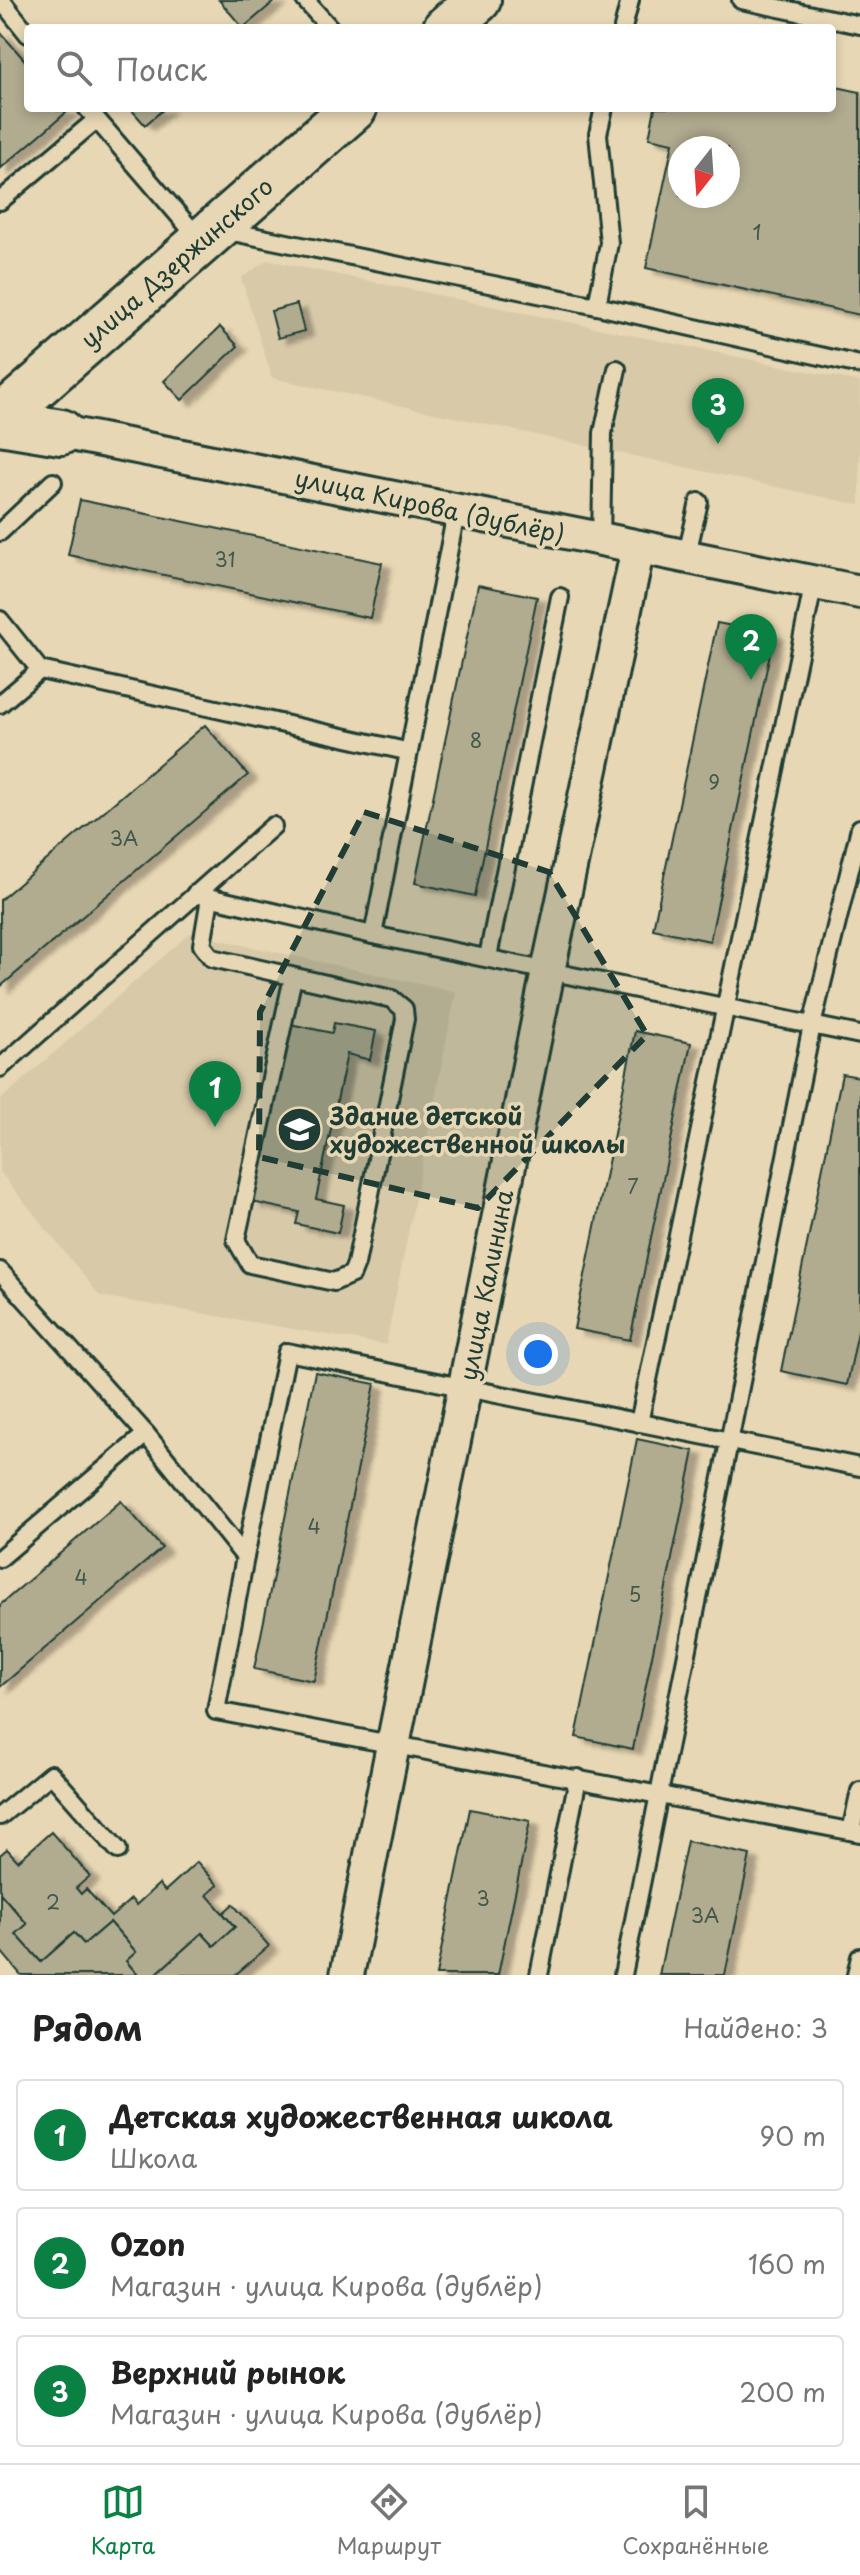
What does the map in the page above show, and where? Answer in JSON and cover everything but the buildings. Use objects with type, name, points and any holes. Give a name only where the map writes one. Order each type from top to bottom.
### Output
[{"type":"main road","points":[[451,24],[478,0]]},
{"type":"main road","name":"улица Дзержинского","points":[[0,420],[207,234],[349,112]]},
{"type":"main road","name":"улица Кирова (дублёр)","points":[[0,420],[61,432]]},
{"type":"street","name":"улица Кирова (дублёр)","points":[[61,432],[457,508],[860,592]]},
{"type":"street","name":"улица Калинина","points":[[347,1975],[548,971],[638,548]]},
{"type":"lane","points":[[1,0],[24,29]]},
{"type":"lane","points":[[305,0],[326,24]]},
{"type":"lane","points":[[624,24],[630,0]]},
{"type":"lane","points":[[741,0],[793,5],[860,25]]},
{"type":"lane","points":[[597,306],[609,243],[598,134],[603,112]]},
{"type":"lane","points":[[0,201],[91,114],[207,234],[597,306],[860,365]]},
{"type":"lane","points":[[601,540],[603,433],[617,369]]},
{"type":"lane","points":[[0,532],[53,482]]},
{"type":"lane","points":[[686,558],[699,502]]},
{"type":"lane","points":[[373,935],[406,751],[457,508]]},
{"type":"lane","points":[[639,1423],[723,1007],[814,582]]},
{"type":"lane","points":[[488,957],[560,597]]},
{"type":"lane","points":[[0,620],[40,670],[406,751]]},
{"type":"lane","points":[[0,704],[40,670]]},
{"type":"lane","points":[[0,1068],[203,896],[273,826]]},
{"type":"lane","points":[[623,1975],[812,1025],[860,828]]},
{"type":"lane","points":[[203,896],[373,935],[860,1035]]},
{"type":"lane","points":[[203,896],[202,936],[205,952],[220,961],[293,977],[392,999],[404,1009],[405,1019],[356,1264],[352,1274],[334,1282],[250,1264],[236,1240],[293,977]]},
{"type":"lane","points":[[0,1271],[146,1434],[245,1557]]},
{"type":"lane","points":[[860,1467],[287,1352],[216,1711],[391,1747],[658,1792],[856,1832],[860,1791]]},
{"type":"lane","points":[[0,1558],[146,1434]]},
{"type":"lane","points":[[0,1816],[51,1774],[118,1850]]},
{"type":"lane","points":[[539,1975],[578,1778]]},
{"type":"lane","points":[[856,1975],[860,1957]]},
{"type":"highlighted area","points":[[364,812],[549,872],[647,1035],[478,1208],[259,1157],[260,1012]]},
{"type":"shaded area","points":[[267,260],[860,382],[860,505],[272,378],[241,278]]},
{"type":"shaded area","points":[[190,933],[456,992],[386,1345],[100,1296],[0,1172],[0,1100]]},
{"type":"place","name":"Верхний рынок","points":[[718,444]]},
{"type":"place","name":"Ozon","points":[[751,680]]},
{"type":"place","name":"Детская художественная школа","points":[[215,1127]]},
{"type":"place","name":"Здание детской художественной школы","points":[[299,1129]]}]
